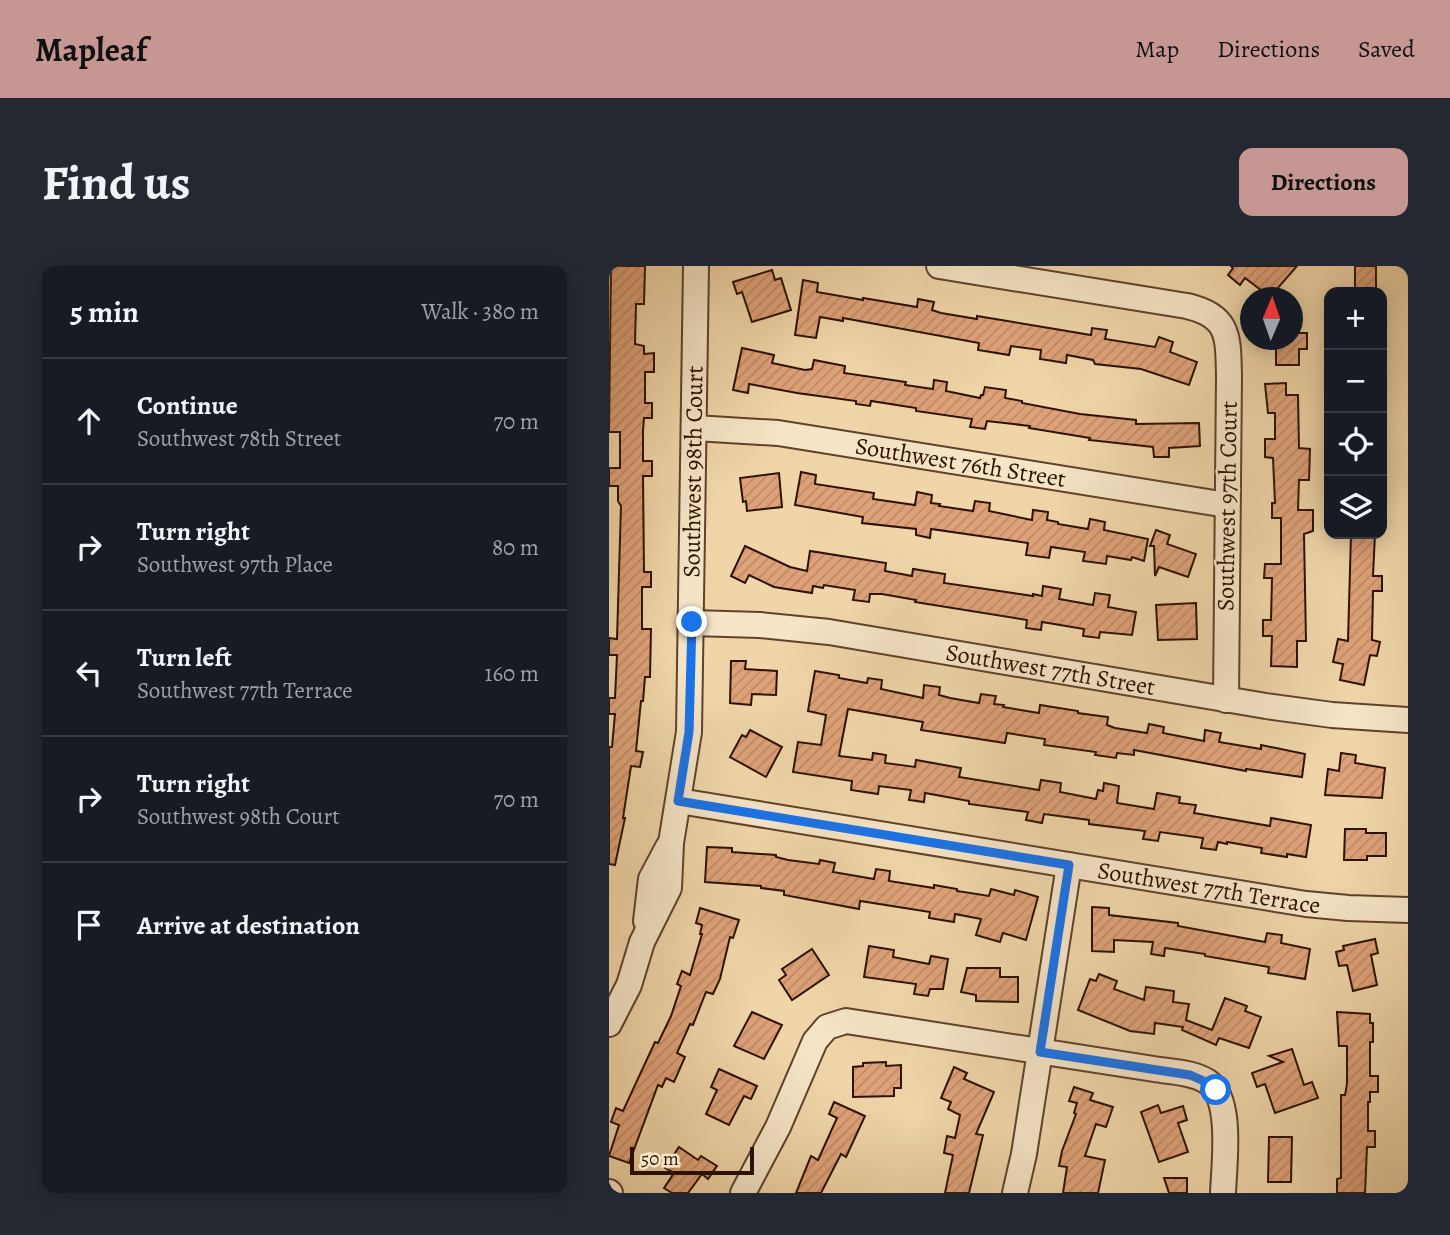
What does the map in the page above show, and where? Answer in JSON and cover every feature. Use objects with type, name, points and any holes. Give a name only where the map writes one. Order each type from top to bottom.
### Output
[{"type":"street","name":"Southwest 98th Court","points":[[609,1024],[629,985],[642,942],[669,888],[671,843],[689,732],[696,266]]},
{"type":"street","name":"Southwest 97th Court","points":[[939,266],[1187,306],[1215,316],[1223,327],[1229,362],[1226,700]]},
{"type":"street","name":"Southwest 76th Street","points":[[695,428],[778,433],[1227,505]]},
{"type":"street","name":"Southwest 77th Street","points":[[692,622],[829,632],[1226,700],[1332,715],[1408,720]]},
{"type":"street","name":"Southwest 77th Terrace","points":[[678,801],[1306,904],[1408,910]]},
{"type":"street","points":[[1015,1193],[1024,1154],[1069,865]]},
{"type":"street","points":[[743,1193],[778,1127],[815,1041],[827,1027],[840,1022],[879,1025],[1190,1075],[1206,1082],[1219,1095],[1224,1122],[1223,1193]]},
{"type":"building","points":[[611,266],[645,266],[644,304],[636,304],[635,344],[644,346],[644,354],[654,353],[654,372],[645,372],[645,403],[652,403],[652,418],[644,418],[643,431],[643,461],[652,461],[652,476],[643,476],[644,572],[651,572],[651,587],[642,587],[642,629],[651,629],[650,677],[645,677],[636,751],[643,752],[640,767],[631,766],[625,818],[615,865],[609,864],[609,747],[612,747],[615,714],[609,714],[609,698],[615,698],[617,655],[609,655],[609,638],[617,639],[621,506],[618,501],[618,486],[609,486],[609,468],[620,468],[620,432],[609,432]]},
{"type":"building","points":[[1231,266],[1297,266],[1279,287],[1257,287],[1245,278],[1240,285],[1228,275],[1233,268]]},
{"type":"building","points":[[1355,266],[1376,266],[1376,287],[1355,287]]},
{"type":"building","points":[[772,270],[775,280],[781,278],[791,310],[752,322],[742,292],[737,294],[733,282]]},
{"type":"building","points":[[803,280],[818,283],[817,292],[917,307],[918,299],[934,302],[932,310],[977,319],[977,316],[1091,335],[1092,328],[1107,330],[1105,339],[1155,347],[1159,337],[1173,342],[1170,352],[1197,362],[1189,385],[1141,369],[1095,364],[1093,360],[1067,355],[1066,363],[1040,359],[1041,350],[1011,346],[1009,355],[978,350],[979,343],[843,318],[843,321],[820,317],[816,338],[795,335]]},
{"type":"building","points":[[1303,333],[1307,333],[1307,349],[1303,349]]},
{"type":"building","points":[[742,348],[774,355],[772,363],[805,370],[812,369],[814,360],[845,366],[844,373],[906,382],[905,385],[933,389],[934,380],[947,382],[946,391],[980,398],[985,387],[1006,390],[1005,398],[1022,403],[1080,414],[1136,420],[1136,424],[1199,423],[1200,446],[1169,448],[1169,457],[1154,457],[1153,447],[1089,440],[1090,438],[1029,428],[1030,426],[987,421],[985,429],[970,427],[972,419],[871,401],[870,406],[856,404],[856,401],[749,384],[748,393],[733,390]]},
{"type":"building","points":[[1276,350],[1299,350],[1299,365],[1276,365]]},
{"type":"building","points":[[1286,383],[1286,395],[1298,395],[1299,448],[1310,449],[1309,480],[1299,480],[1298,510],[1313,510],[1313,531],[1304,534],[1306,641],[1297,641],[1297,667],[1271,666],[1272,636],[1263,636],[1263,620],[1271,620],[1272,578],[1264,578],[1265,564],[1281,564],[1281,518],[1272,518],[1272,503],[1275,503],[1273,458],[1265,457],[1265,439],[1275,439],[1275,413],[1268,413],[1265,384]]},
{"type":"building","points":[[801,472],[816,475],[815,484],[874,493],[873,499],[915,505],[917,492],[932,495],[931,503],[940,504],[939,506],[973,511],[975,501],[990,503],[989,511],[1032,520],[1033,510],[1048,512],[1047,520],[1088,529],[1090,519],[1105,522],[1104,530],[1148,539],[1144,561],[1132,557],[1131,560],[1107,556],[1106,564],[1083,561],[1085,552],[1051,547],[1049,558],[1026,555],[1028,543],[931,529],[930,538],[916,535],[916,529],[862,523],[863,517],[795,505]]},
{"type":"building","points":[[779,473],[782,507],[747,511],[740,478]]},
{"type":"building","points":[[1156,530],[1170,535],[1167,544],[1196,554],[1188,577],[1159,567],[1155,576],[1154,546],[1150,546]]},
{"type":"building","points":[[1351,539],[1375,539],[1373,576],[1382,576],[1382,591],[1373,591],[1372,640],[1380,642],[1377,656],[1370,655],[1364,685],[1340,680],[1343,664],[1333,662],[1338,639],[1348,641]]},
{"type":"building","points":[[745,546],[790,567],[807,571],[810,551],[886,563],[885,571],[912,576],[913,569],[945,574],[944,583],[1033,596],[1042,596],[1043,586],[1061,589],[1059,599],[1093,605],[1095,593],[1110,595],[1108,607],[1136,612],[1132,635],[1100,632],[1099,638],[1083,636],[1084,629],[1042,622],[1041,630],[1026,628],[1027,620],[882,594],[870,594],[869,602],[853,600],[855,590],[824,585],[823,588],[813,586],[812,593],[774,587],[749,575],[745,583],[731,576]]},
{"type":"building","points":[[1196,603],[1197,639],[1158,640],[1156,605]]},
{"type":"building","points":[[731,661],[746,661],[745,669],[777,671],[776,695],[752,694],[751,705],[730,703]]},
{"type":"building","points":[[815,671],[867,683],[868,678],[882,680],[881,689],[923,698],[924,685],[940,687],[939,695],[950,698],[979,703],[981,694],[996,696],[994,704],[1004,705],[1003,707],[1039,713],[1040,705],[1078,711],[1108,717],[1107,725],[1115,728],[1147,733],[1149,724],[1164,727],[1163,733],[1204,741],[1205,730],[1221,733],[1219,742],[1261,749],[1261,745],[1305,754],[1302,777],[1246,771],[1134,750],[1134,755],[1117,753],[1116,758],[1095,755],[1096,752],[1044,745],[1045,739],[1007,733],[1005,743],[921,730],[923,722],[848,709],[839,756],[872,760],[873,753],[886,755],[885,763],[915,767],[916,760],[961,768],[959,777],[1039,790],[1041,780],[1061,783],[1060,792],[1096,799],[1098,790],[1103,791],[1104,783],[1119,786],[1117,803],[1154,809],[1157,793],[1180,797],[1179,803],[1196,805],[1194,813],[1270,826],[1271,818],[1311,825],[1306,857],[1261,853],[1262,848],[1227,842],[1218,842],[1216,850],[1201,848],[1203,838],[1160,832],[1158,841],[1143,839],[1145,831],[1089,824],[1089,820],[1044,814],[1042,823],[1026,820],[1028,812],[969,804],[969,801],[925,793],[924,802],[909,800],[911,790],[879,786],[878,794],[851,790],[852,781],[793,772],[798,742],[821,745],[826,715],[808,711]]},
{"type":"building","points":[[750,730],[782,747],[766,777],[730,757],[742,735],[746,737]]},
{"type":"building","points":[[1341,753],[1356,755],[1355,763],[1385,768],[1382,798],[1325,795],[1328,769],[1339,771]]},
{"type":"building","points":[[1345,829],[1386,833],[1386,856],[1367,856],[1367,860],[1344,860]]},
{"type":"building","points":[[707,847],[732,848],[732,852],[776,855],[788,860],[819,864],[820,860],[835,863],[833,872],[874,879],[876,869],[890,871],[889,881],[934,888],[934,885],[989,896],[991,889],[1014,895],[1015,890],[1038,897],[1026,940],[1003,933],[1000,942],[976,935],[981,919],[955,914],[954,922],[929,918],[930,912],[860,901],[859,909],[784,895],[784,891],[761,886],[705,882]]},
{"type":"building","points":[[1092,907],[1109,908],[1109,915],[1178,923],[1178,926],[1265,942],[1267,933],[1282,935],[1281,943],[1310,949],[1305,979],[1268,973],[1269,967],[1205,954],[1165,948],[1164,956],[1151,954],[1153,942],[1114,940],[1114,952],[1092,951]]},
{"type":"building","points":[[700,908],[739,920],[733,938],[730,937],[720,979],[713,994],[706,992],[693,1025],[690,1024],[677,1053],[685,1057],[674,1082],[666,1078],[662,1087],[658,1085],[629,1163],[609,1156],[619,1125],[611,1122],[616,1108],[623,1111],[655,1042],[658,1043],[671,1016],[681,986],[677,984],[682,971],[690,975],[702,934],[702,925],[696,923]]},
{"type":"building","points":[[1375,939],[1378,953],[1371,955],[1377,985],[1353,991],[1347,965],[1339,966],[1336,952],[1344,950],[1343,946]]},
{"type":"building","points":[[869,946],[894,950],[893,957],[929,964],[931,956],[948,959],[943,989],[930,989],[928,996],[914,994],[916,984],[864,977]]},
{"type":"building","points":[[812,949],[829,975],[792,1000],[779,980],[786,975],[782,969]]},
{"type":"building","points":[[967,968],[1000,968],[1000,977],[1018,977],[1018,1002],[976,1001],[976,995],[961,992]]},
{"type":"building","points":[[1099,974],[1117,981],[1114,989],[1144,1000],[1146,987],[1174,991],[1173,1002],[1189,1004],[1186,1020],[1212,1030],[1225,998],[1247,1006],[1245,1011],[1261,1017],[1249,1048],[1219,1038],[1216,1045],[1182,1030],[1183,1027],[1155,1023],[1154,1034],[1130,1031],[1078,1010],[1090,979],[1096,981]]},
{"type":"building","points":[[752,1012],[782,1025],[764,1059],[734,1046]]},
{"type":"building","points":[[1337,1012],[1370,1014],[1370,1023],[1373,1023],[1370,1076],[1378,1076],[1378,1092],[1370,1092],[1368,1102],[1368,1131],[1375,1131],[1375,1147],[1367,1147],[1365,1193],[1337,1193],[1337,1179],[1341,1178],[1341,1095],[1345,1095],[1347,1084],[1347,1046],[1339,1046]]},
{"type":"building","points":[[1292,1049],[1304,1085],[1312,1082],[1318,1098],[1275,1113],[1265,1084],[1257,1087],[1252,1073],[1283,1062],[1269,1056]]},
{"type":"building","points":[[886,1062],[886,1066],[901,1065],[901,1088],[894,1088],[894,1096],[853,1097],[853,1067],[863,1066],[863,1063]]},
{"type":"building","points":[[954,1067],[967,1073],[964,1079],[994,1092],[976,1134],[983,1135],[969,1193],[945,1193],[953,1155],[944,1153],[947,1136],[955,1138],[960,1115],[948,1109],[951,1102],[941,1098]]},
{"type":"building","points":[[719,1069],[757,1086],[751,1099],[744,1096],[729,1125],[706,1114],[717,1090],[711,1087]]},
{"type":"building","points":[[1074,1087],[1093,1093],[1090,1100],[1113,1107],[1106,1127],[1096,1124],[1085,1156],[1105,1160],[1098,1193],[1063,1193],[1067,1167],[1059,1166],[1076,1114],[1077,1103],[1069,1101]]},
{"type":"building","points":[[834,1102],[865,1116],[846,1157],[841,1154],[821,1193],[796,1193],[811,1156],[818,1160],[837,1118],[829,1114]]},
{"type":"building","points":[[1158,1105],[1161,1113],[1183,1106],[1187,1120],[1178,1123],[1188,1152],[1159,1162],[1141,1112]]},
{"type":"building","points":[[1269,1137],[1292,1137],[1291,1182],[1268,1182]]},
{"type":"building","points":[[679,1147],[698,1160],[701,1156],[717,1166],[708,1179],[702,1174],[688,1193],[672,1193],[664,1188],[674,1173],[665,1168]]},
{"type":"building","points":[[1164,1178],[1187,1178],[1187,1193],[1169,1193]]},
{"type":"route","points":[[692,622],[689,732],[678,801],[1069,865],[1040,1052],[1190,1075],[1200,1078],[1216,1090]]}]
